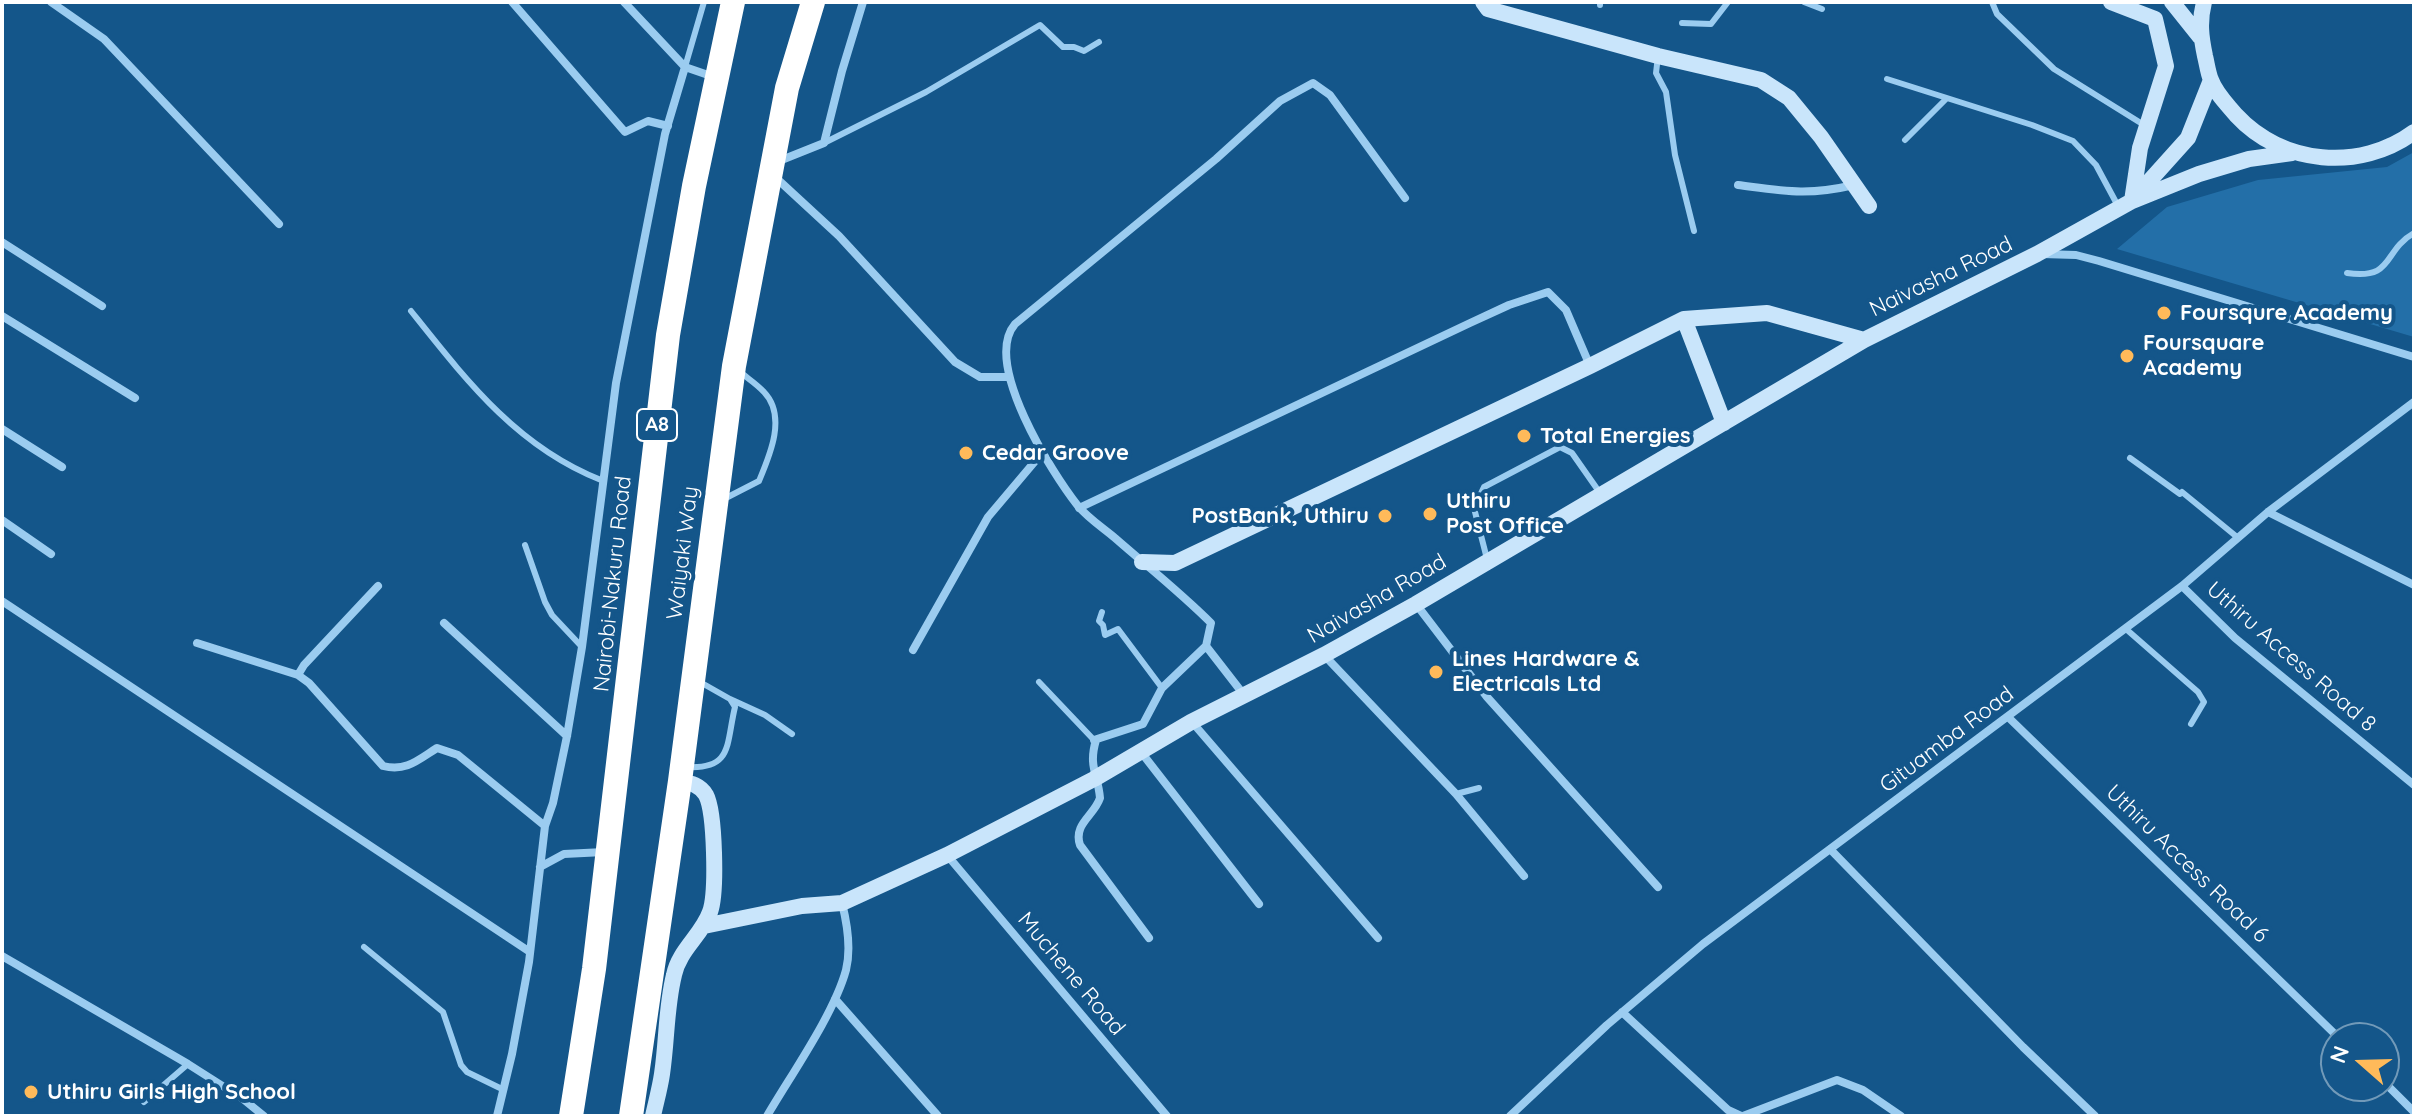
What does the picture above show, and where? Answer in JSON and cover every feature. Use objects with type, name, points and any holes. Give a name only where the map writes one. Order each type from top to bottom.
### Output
[{"type":"highway","name":"Nairobi-Nakuru Road","points":[[571,1116],[609,853],[668,335],[694,186],[733,2]]},
{"type":"highway","name":"Waiyaki Way","points":[[631,1116],[734,366],[787,88],[813,2]]},
{"type":"main road","points":[[1483,2],[1488,9],[1658,56],[1761,80],[1789,98],[1821,137],[1869,206]]},
{"type":"main road","points":[[2111,2],[2155,19],[2166,66],[2126,205]]},
{"type":"main road","points":[[2172,2],[2201,39]]},
{"type":"main road","points":[[2204,2],[2200,19],[2201,39],[2211,80],[2222,99],[2249,129],[2292,153],[2318,158],[2365,155],[2412,137]]},
{"type":"main road","points":[[2126,205],[2188,138],[2211,80]]},
{"type":"main road","points":[[2126,205],[2211,170],[2249,159],[2292,153]]},
{"type":"main road","name":"Naivasha Road","points":[[704,926],[802,906],[842,903],[947,855],[1416,604],[1864,340],[2037,254],[2126,205]]},
{"type":"main road","points":[[1142,562],[1175,563],[1684,319],[1767,313],[1864,340]]},
{"type":"main road","points":[[1684,319],[1724,423]]},
{"type":"main road","points":[[653,1116],[662,1074],[674,974],[682,953],[704,926],[710,913],[715,884],[710,808],[705,794],[680,774]]},
{"type":"street","points":[[51,2],[104,39],[279,224]]},
{"type":"street","points":[[512,2],[625,132],[648,121],[668,126]]},
{"type":"street","points":[[624,2],[685,67],[717,78]]},
{"type":"street","points":[[863,2],[824,143],[772,168],[955,362],[980,377],[1009,377]]},
{"type":"street","points":[[497,1116],[530,952],[545,826],[567,736],[582,647],[601,480],[616,383],[668,126],[685,67]]},
{"type":"street","points":[[1149,938],[1080,845],[1077,836],[1078,829],[1100,798],[1094,779],[1094,740],[1143,724],[1162,688],[1206,646],[1211,623],[1079,508],[1028,426],[1009,377],[1007,338],[1015,324],[1216,159],[1280,101],[1307,85],[1319,85],[1330,95],[1405,198]]},
{"type":"street","points":[[1738,185],[1795,193],[1821,193],[1854,185]]},
{"type":"street","points":[[2,242],[102,306]]},
{"type":"street","points":[[2037,254],[2076,255],[2099,261],[2414,357]]},
{"type":"street","points":[[1079,508],[1391,359],[1548,292],[1563,305],[1590,366]]},
{"type":"street","points":[[2,316],[135,398]]},
{"type":"street","name":"Gituamba Road","points":[[1510,1116],[1622,1012],[1703,944],[2126,629],[2182,586],[2268,512],[2414,402]]},
{"type":"street","points":[[2,429],[62,467]]},
{"type":"street","points":[[913,650],[988,517],[1042,453]]},
{"type":"street","points":[[2268,512],[2414,585]]},
{"type":"street","points":[[2,520],[51,554]]},
{"type":"street","points":[[298,675],[378,586]]},
{"type":"street","name":"Uthiru Access Road 8","points":[[2182,586],[2235,638],[2414,785]]},
{"type":"street","points":[[2,601],[530,952]]},
{"type":"street","points":[[1416,604],[1487,697],[1658,887]]},
{"type":"street","points":[[444,623],[567,736]]},
{"type":"street","points":[[197,643],[298,675],[309,683],[383,766],[396,770],[437,748],[458,755],[545,826]]},
{"type":"street","points":[[1206,646],[1245,695]]},
{"type":"street","points":[[1324,655],[1456,794],[1524,876]]},
{"type":"street","name":"Uthiru Access Road 6","points":[[2008,717],[2323,1022]]},
{"type":"street","points":[[1191,722],[1378,938]]},
{"type":"street","points":[[1141,752],[1259,904]]},
{"type":"street","points":[[1830,849],[2023,1047],[2095,1116]]},
{"type":"street","points":[[540,867],[564,854],[609,853]]},
{"type":"street","name":"Muchene Road","points":[[947,855],[1167,1116]]},
{"type":"street","points":[[767,1116],[835,999],[847,968],[847,932],[842,903]]},
{"type":"street","points":[[2,956],[188,1064],[264,1116]]},
{"type":"street","points":[[835,999],[938,1116]]},
{"type":"street","points":[[1622,1012],[1728,1110],[1742,1116],[1837,1080],[1863,1090],[1901,1116]]},
{"type":"lane","points":[[685,67],[704,2]]},
{"type":"lane","points":[[1682,23],[1711,24],[1728,2]]},
{"type":"lane","points":[[1807,2],[1822,9]]},
{"type":"lane","points":[[1992,2],[1997,14],[2054,69],[2147,127]]},
{"type":"lane","points":[[824,143],[926,92],[1040,25],[1063,47],[1084,51],[1099,42]]},
{"type":"lane","points":[[1658,56],[1656,73],[1666,92],[1675,155],[1694,231]]},
{"type":"lane","points":[[1887,79],[2073,141],[2096,165],[2126,205]]},
{"type":"lane","points":[[1905,140],[1946,99]]},
{"type":"lane","points":[[2347,273],[2364,276],[2377,273],[2405,238],[2414,233]]},
{"type":"lane","points":[[411,311],[499,414],[538,448],[574,469],[601,480]]},
{"type":"lane","points":[[716,503],[759,481],[773,449],[775,416],[766,393],[734,366]]},
{"type":"lane","points":[[1487,561],[1474,508],[1484,487],[1503,476],[1560,447],[1572,453],[1603,496]]},
{"type":"lane","points":[[2130,458],[2180,494],[2182,492],[2237,537]]},
{"type":"lane","points":[[525,545],[552,615],[582,647]]},
{"type":"lane","points":[[1102,612],[1099,621],[1105,635],[1118,629],[1162,688]]},
{"type":"lane","points":[[2126,629],[2198,692],[2204,702],[2191,724]]},
{"type":"lane","points":[[693,678],[765,715],[792,734]]},
{"type":"lane","points":[[1039,682],[1094,740]]},
{"type":"lane","points":[[680,774],[716,764],[724,757],[735,707],[730,699]]},
{"type":"lane","points":[[1456,794],[1479,788]]},
{"type":"lane","points":[[364,947],[443,1012],[461,1065],[467,1072],[504,1090]]},
{"type":"lane","points":[[144,1102],[188,1064]]},
{"type":"shaded area","points":[[2414,152],[2414,337],[2117,249],[2167,207],[2258,180],[2387,167]]},
{"type":"place","name":"Foursqure Academy","points":[[2164,313]]},
{"type":"place","name":"Foursquare Academy","points":[[2127,356]]},
{"type":"place","name":"Total Energies","points":[[1524,436]]},
{"type":"place","name":"Cedar Groove","points":[[966,453]]},
{"type":"place","name":"Uthiru Post Office","points":[[1430,514]]},
{"type":"place","name":"PostBank, Uthiru","points":[[1385,516]]},
{"type":"place","name":"Lines Hardware & Electricals Ltd","points":[[1436,672]]},
{"type":"place","name":"Uthiru Girls High School","points":[[31,1092]]}]
